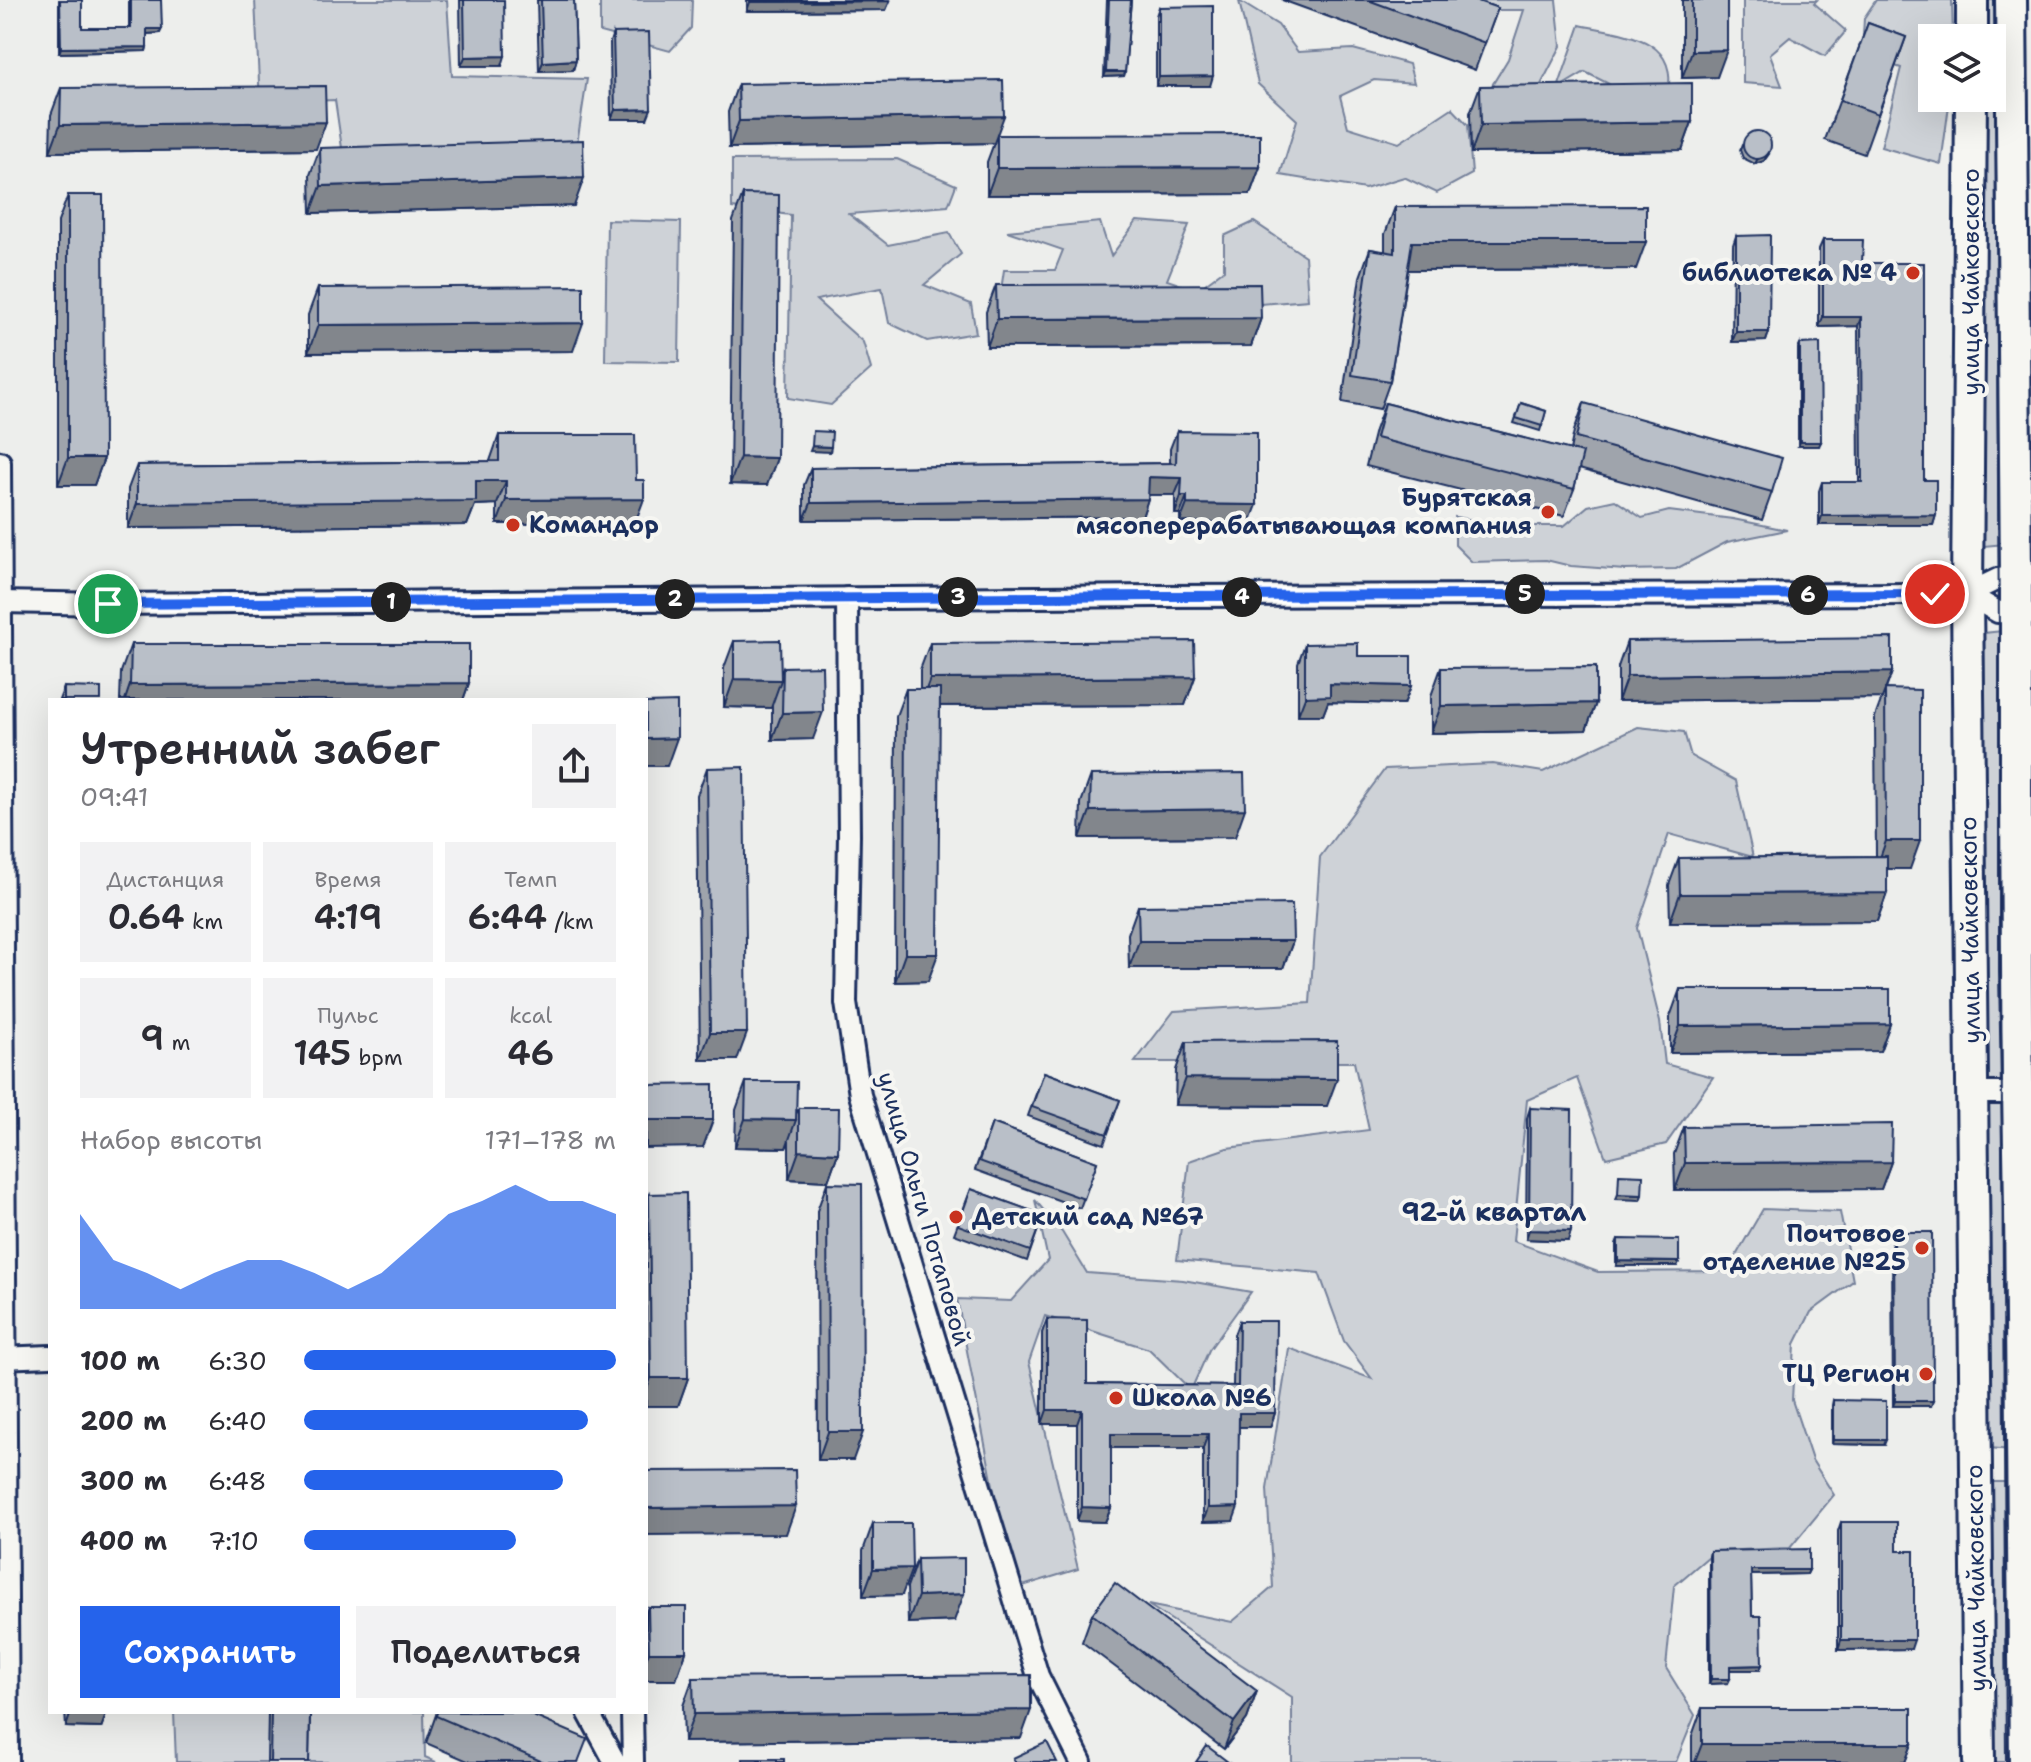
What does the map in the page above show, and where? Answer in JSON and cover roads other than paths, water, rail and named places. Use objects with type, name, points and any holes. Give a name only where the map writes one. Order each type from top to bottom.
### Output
[{"type":"main road","points":[[1972,0],[1972,24]]},
{"type":"main road","name":"улица Чайковского","points":[[2011,0],[2024,575],[2018,1093],[2027,1467],[2025,1762]]},
{"type":"main road","name":"улица Чайковского","points":[[1971,112],[1967,594],[1979,1762]]},
{"type":"street","points":[[0,462],[3,1358],[8,1762]]},
{"type":"street","points":[[1,602],[124,604],[1967,594],[1998,579],[2024,575]]},
{"type":"street","points":[[1967,594],[1998,612],[2023,614]]},
{"type":"street","name":"улица Ольги Потаповой","points":[[847,598],[849,835],[846,1003],[860,1095],[1038,1676],[1081,1762]]},
{"type":"street","points":[[1971,1093],[2018,1093]]},
{"type":"street","points":[[3,1358],[48,1356]]},
{"type":"street","points":[[589,1714],[615,1762]]},
{"type":"street","points":[[632,1714],[633,1762]]},
{"type":"tram line","points":[[1995,0],[2006,1762]]},
{"type":"place","name":"библиотека № 4","points":[[1913,273]]},
{"type":"place","name":"Бурятская мясоперерабатывающая компания","points":[[1548,512]]},
{"type":"place","name":"Командор","points":[[513,525]]},
{"type":"place","name":"Детский сад №67","points":[[956,1217]]},
{"type":"place","name":"Почтовое отделение №25","points":[[1922,1248]]},
{"type":"place","name":"ТЦ Регион","points":[[1926,1374]]},
{"type":"place","name":"Школа №6","points":[[1116,1398]]},
{"type":"district","name":"92-й квартал","points":[[1494,1211]]}]
